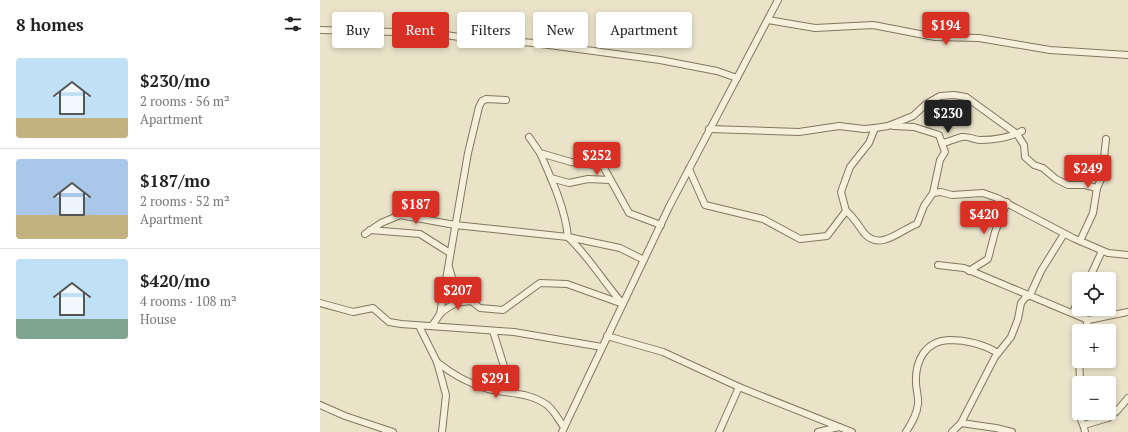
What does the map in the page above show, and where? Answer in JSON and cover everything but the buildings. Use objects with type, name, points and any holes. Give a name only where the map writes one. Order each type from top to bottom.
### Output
[{"type":"street","points":[[563,430],[660,226],[709,129],[778,0]]},
{"type":"street","points":[[768,20],[815,28],[873,25],[935,37],[979,38],[1050,50],[1128,56]]},
{"type":"street","points":[[320,30],[433,32],[459,37],[534,43],[660,60],[717,71],[737,78]]},
{"type":"street","points":[[888,126],[913,116],[932,100],[940,96],[954,95],[966,97],[1020,132],[1024,145],[1025,157],[1034,165],[1043,168],[1056,179],[1068,185],[1085,185],[1097,188]]},
{"type":"street","points":[[440,314],[468,153],[479,107],[482,101],[486,99],[506,100]]},
{"type":"street","points":[[709,129],[799,132],[839,126],[864,129],[888,126],[914,127],[939,135],[945,152],[940,160],[933,194],[924,206],[916,224],[905,228],[892,238],[879,242],[867,237],[852,215],[846,211],[841,192],[850,167],[869,143],[875,128]]},
{"type":"street","points":[[942,143],[953,141],[961,137],[979,140],[1008,138],[1020,132]]},
{"type":"street","points":[[529,137],[540,153],[551,178],[567,225],[568,237],[584,252],[594,268],[604,278],[623,304]]},
{"type":"street","points":[[1080,241],[1092,213],[1097,188],[1102,177],[1106,139]]},
{"type":"street","points":[[540,153],[571,162],[603,166],[629,213],[660,226]]},
{"type":"street","points":[[689,169],[705,205],[763,219],[800,239],[827,236],[846,211]]},
{"type":"street","points":[[551,178],[569,183],[588,179],[610,180]]},
{"type":"street","points":[[933,194],[942,192],[952,195],[983,193],[1007,202],[1064,234],[1102,251],[1128,255]]},
{"type":"street","points":[[969,271],[988,259],[994,232],[1007,202]]},
{"type":"street","points":[[365,234],[381,223],[400,215],[455,225],[568,237],[620,248],[644,260]]},
{"type":"street","points":[[370,230],[420,234],[450,253]]},
{"type":"street","points":[[952,432],[961,423],[975,398],[982,380],[998,353],[1011,337],[1018,319],[1021,303],[1030,295],[1041,271],[1064,234]]},
{"type":"street","points":[[1092,272],[1102,251]]},
{"type":"street","points":[[448,264],[453,281],[480,308],[503,310],[540,283],[567,284],[623,304]]},
{"type":"street","points":[[938,265],[964,268],[1072,313]]},
{"type":"street","points":[[432,326],[440,314],[449,306],[457,302],[472,301]]},
{"type":"street","points":[[320,303],[354,312],[373,308],[389,322],[419,326],[493,330],[558,338],[602,347]]},
{"type":"street","points":[[1079,316],[1088,320],[1127,311]]},
{"type":"street","points":[[1087,324],[1088,320]]},
{"type":"street","points":[[419,326],[437,362],[446,395],[442,432]]},
{"type":"street","points":[[493,330],[503,362],[507,382],[512,392]]},
{"type":"street","points":[[607,336],[663,352],[798,412],[852,432]]},
{"type":"street","points":[[906,432],[915,416],[918,404],[916,382],[919,359],[923,352],[942,340],[961,340],[986,346],[998,353]]},
{"type":"street","points":[[437,362],[452,374],[488,389],[534,397],[549,406],[563,430]]},
{"type":"street","points":[[719,432],[739,387]]},
{"type":"street","points":[[1080,420],[1085,429],[1108,418],[1128,398]]},
{"type":"street","points":[[320,405],[346,416],[393,432]]},
{"type":"street","points":[[961,423],[1012,432]]},
{"type":"street","points":[[818,432],[841,427]]}]
